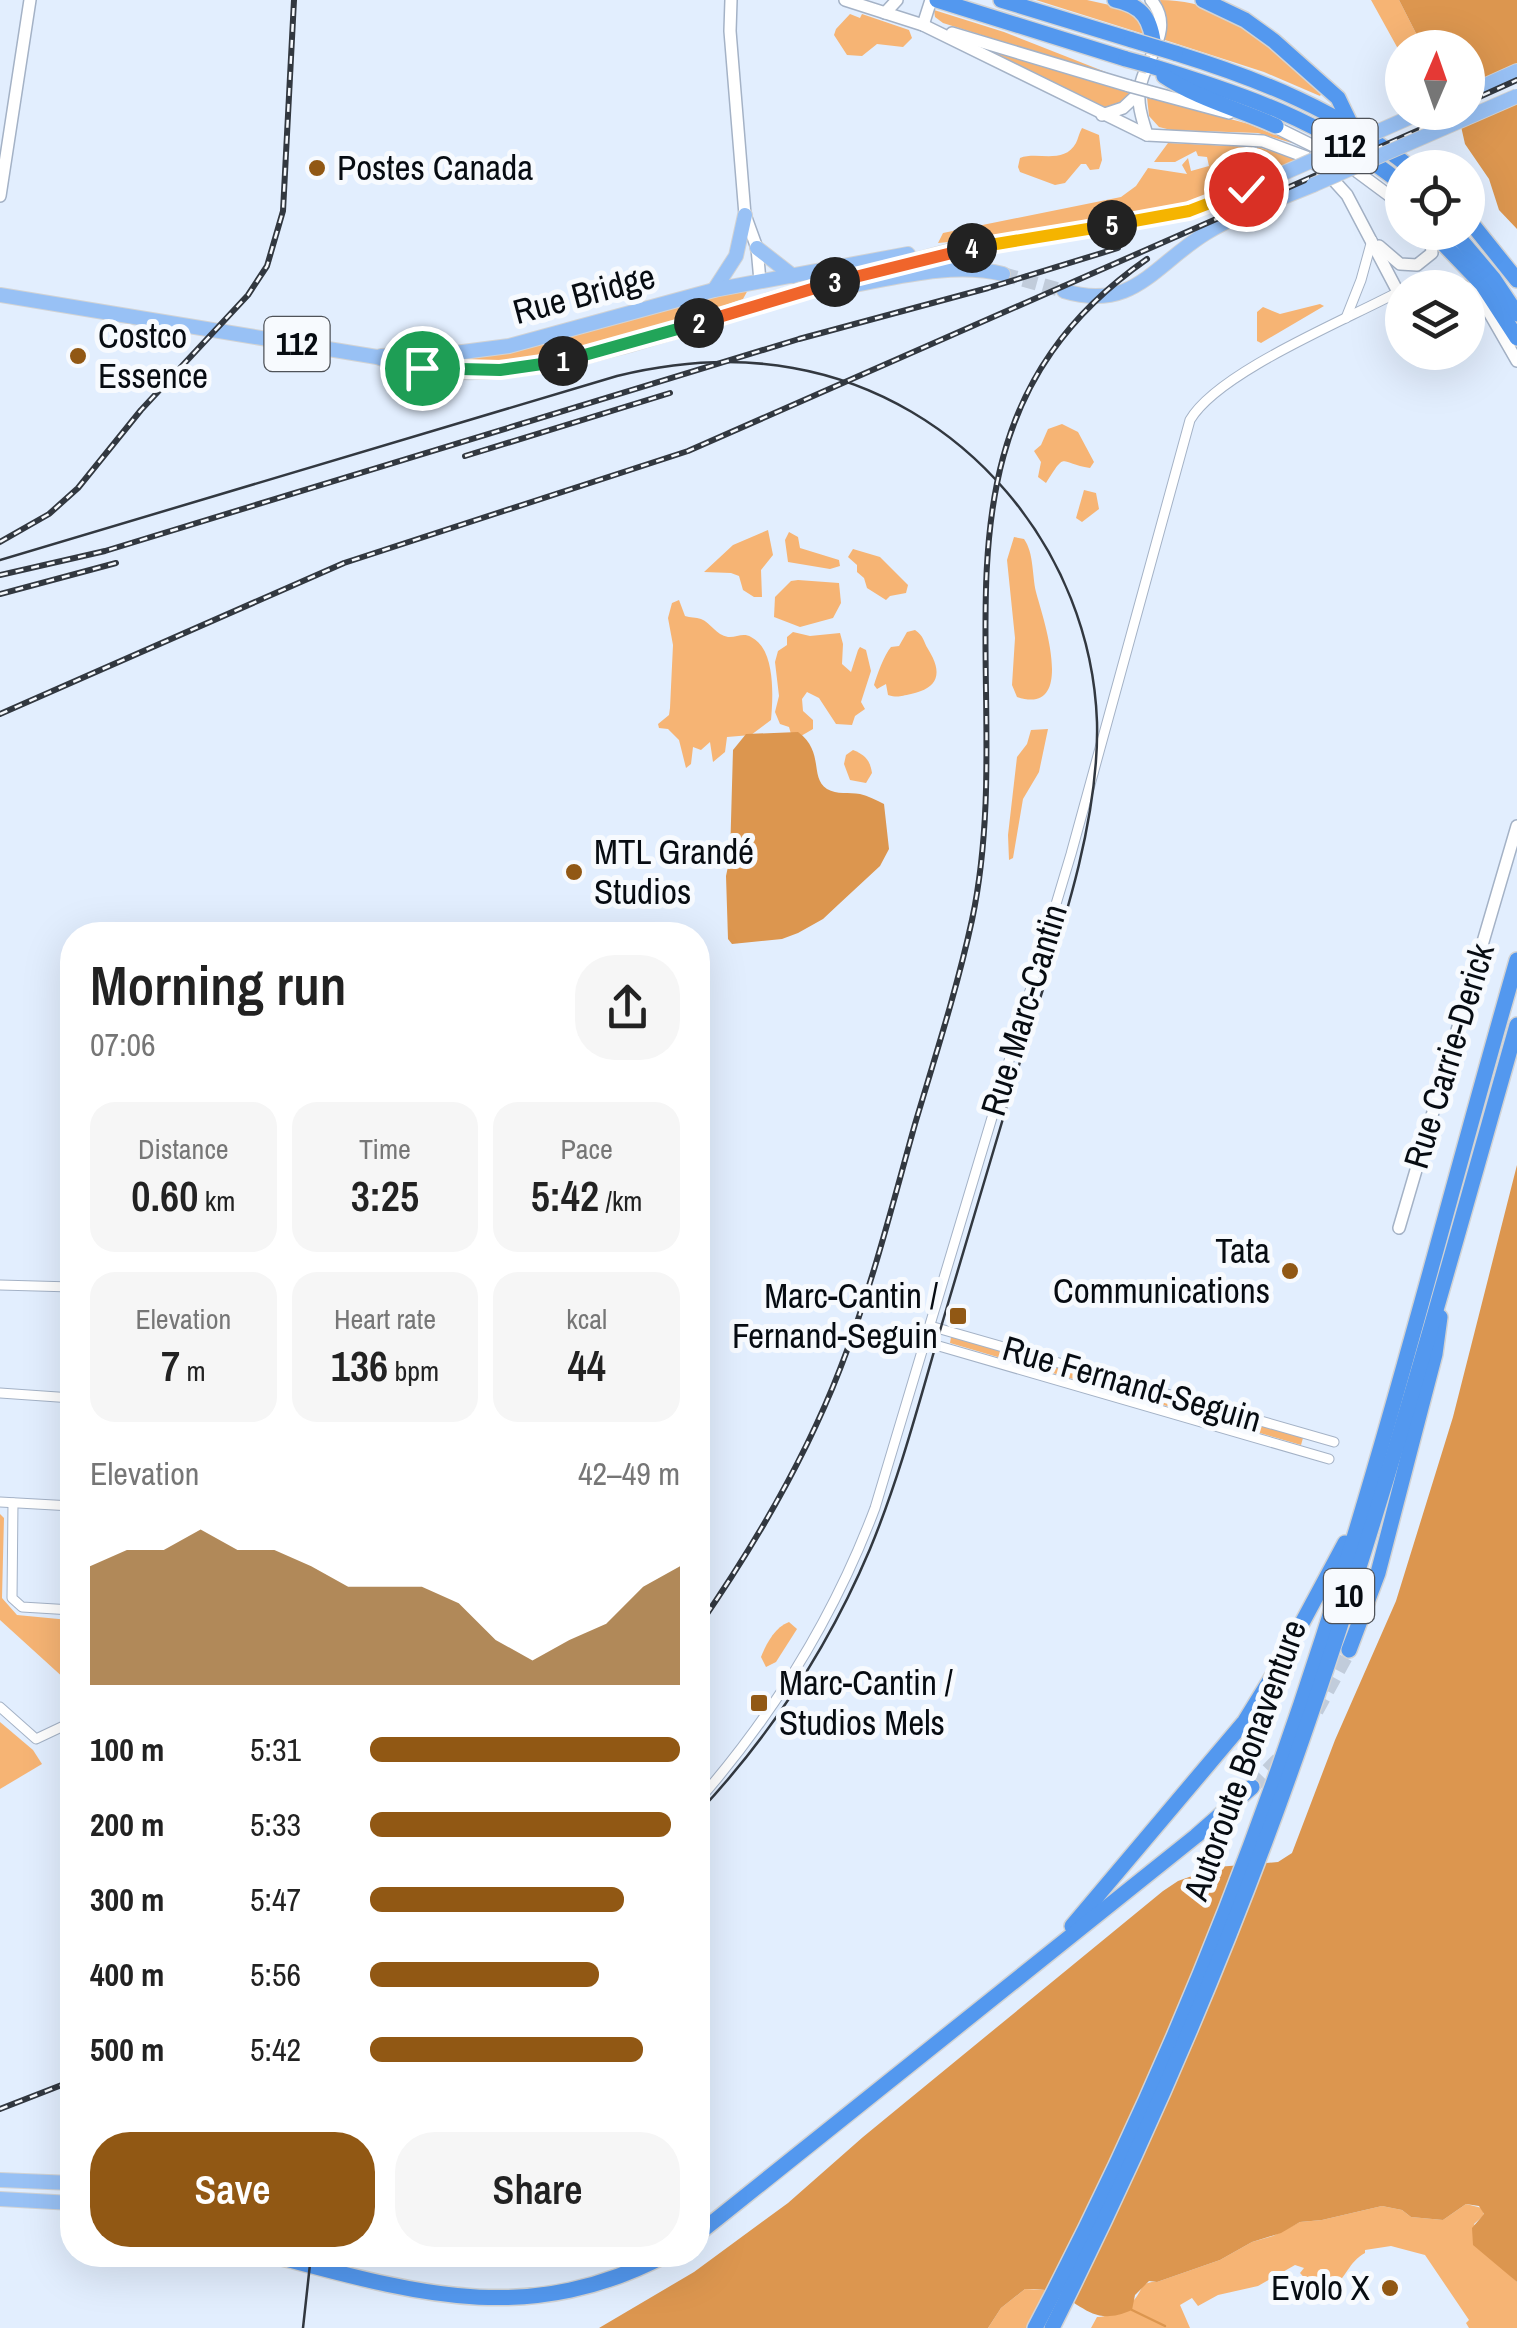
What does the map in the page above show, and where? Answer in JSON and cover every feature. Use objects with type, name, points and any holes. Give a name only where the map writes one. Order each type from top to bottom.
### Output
[{"type":"highway","points":[[934,0],[1245,96],[1297,117],[1385,172]]},
{"type":"highway","points":[[1000,0],[1273,86],[1351,125],[1386,150]]},
{"type":"highway","points":[[1115,0],[1133,4],[1146,15],[1154,48]]},
{"type":"highway","points":[[1203,0],[1235,14],[1274,41],[1338,98],[1351,125]]},
{"type":"highway","points":[[1168,75],[1190,93],[1233,106],[1276,126]]},
{"type":"highway","points":[[1485,240],[1517,280]]},
{"type":"highway","points":[[1449,250],[1482,284],[1517,338]]},
{"type":"highway","points":[[1469,250],[1517,314]]},
{"type":"highway","name":"Autoroute Bonaventure","points":[[1259,1836],[1357,1523],[1517,960]]},
{"type":"highway","name":"Autoroute Bonaventure","points":[[1036,2328],[1060,2297],[1185,2042],[1342,1622],[1517,1024]]},
{"type":"highway","points":[[1349,1650],[1378,1573],[1435,1354],[1449,1262]]},
{"type":"highway","points":[[1048,1954],[1245,1720],[1357,1523]]},
{"type":"highway","points":[[710,2224],[1252,1787]]},
{"type":"highway","points":[[317,2267],[434,2298],[507,2302],[586,2290],[642,2267]]},
{"type":"highway","name":"Autoroute Bonaventure","points":[[1052,2328],[1060,2297]]},
{"type":"main road","points":[[1485,85],[1517,71]]},
{"type":"main road","name":"112","points":[[1067,290],[1098,298],[1129,290],[1209,231],[1517,96]]},
{"type":"main road","name":"Rue Bridge","points":[[0,295],[378,356],[455,353],[509,346],[760,281],[905,254],[949,252],[1182,212],[1268,180],[1385,128]]},
{"type":"main road","points":[[714,290],[736,256],[745,216]]},
{"type":"main road","points":[[757,248],[799,275]]},
{"type":"main road","name":"Rue Bridge","points":[[799,275],[881,276],[949,252]]},
{"type":"main road","name":"Rue Bridge","points":[[378,356],[400,365],[450,370],[526,368],[881,276],[976,264],[1008,272]]},
{"type":"main road","points":[[755,306],[760,281]]},
{"type":"main road","points":[[0,2180],[60,2182]]},
{"type":"main road","points":[[0,2199],[60,2203]]},
{"type":"street","points":[[0,196],[30,0]]},
{"type":"street","points":[[845,0],[883,8],[924,26],[1147,136],[1255,140],[1293,150],[1339,184],[1388,270]]},
{"type":"street","points":[[883,8],[897,0]]},
{"type":"street","points":[[924,26],[934,0]]},
{"type":"street","points":[[1102,115],[1124,108],[1140,91],[1162,23],[1151,0]]},
{"type":"street","points":[[729,4],[745,216],[757,248],[760,281]]},
{"type":"street","points":[[924,26],[1140,91],[1276,126],[1340,159],[1385,192]]},
{"type":"street","points":[[1140,91],[1147,136]]},
{"type":"street","points":[[1372,240],[1397,262],[1414,266],[1430,257],[1431,250]]},
{"type":"street","points":[[1346,318],[1362,280],[1372,240]]},
{"type":"street","name":"Rue Marc-Cantin","points":[[710,1786],[769,1711],[807,1652],[836,1599],[875,1508],[1071,854],[1188,425],[1202,403],[1220,387],[1385,298]]},
{"type":"street","points":[[1485,309],[1517,361]]},
{"type":"street","name":"Rue Carrie-Derick","points":[[1399,1228],[1517,826]]},
{"type":"street","points":[[0,1285],[60,1288]]},
{"type":"street","name":"Rue Fernand-Seguin","points":[[930,1326],[1334,1442]]},
{"type":"street","name":"Rue Fernand-Seguin","points":[[925,1342],[1329,1459]]},
{"type":"street","points":[[0,1393],[60,1397]]},
{"type":"street","points":[[0,1502],[60,1505]]},
{"type":"street","points":[[13,1503],[12,1598],[22,1607],[60,1609]]},
{"type":"street","points":[[0,1707],[34,1738],[40,1740],[60,1729]]},
{"type":"shaded area","points":[[1036,0],[1087,0],[1132,10],[1147,35]]},
{"type":"shaded area","points":[[1160,0],[1185,2],[1229,17],[1268,43],[1323,91],[1320,96],[1264,72],[1165,40],[1167,19]]},
{"type":"shaded area","points":[[1371,0],[1399,0],[1414,30],[1388,30]]},
{"type":"shaded area","points":[[1399,0],[1517,0],[1517,229],[1499,210],[1485,173],[1485,150],[1469,150],[1462,130],[1485,130],[1485,30],[1414,30]]},
{"type":"shaded area","points":[[934,10],[1004,32],[1131,82],[943,23],[935,17]]},
{"type":"shaded area","points":[[850,14],[860,18],[862,14],[909,30],[912,38],[903,47],[877,44],[862,56],[847,55],[834,35]]},
{"type":"shaded area","points":[[982,46],[1130,92],[1113,106],[1093,104]]},
{"type":"shaded area","points":[[1147,97],[1249,124],[1299,145],[1258,133],[1159,127],[1149,116]]},
{"type":"shaded area","points":[[1082,128],[1099,135],[1099,169],[1090,170],[1081,164],[1065,183],[1055,185],[1020,172],[1020,158],[1057,156],[1071,150]]},
{"type":"shaded area","points":[[1168,143],[1252,147],[1253,152],[1257,152],[1257,147],[1302,160],[1189,204],[938,243],[943,233],[1121,197],[1136,186],[1148,168],[1187,174],[1182,165],[1188,158],[1191,171],[1209,166],[1207,157],[1198,156],[1196,151],[1175,162],[1154,162]]},
{"type":"shaded area","points":[[749,288],[743,299],[692,319],[584,350],[516,361],[412,362]]},
{"type":"shaded area","points":[[1324,306],[1261,343],[1257,341],[1257,312],[1263,307],[1280,314]]},
{"type":"shaded area","points":[[1062,424],[1078,432],[1094,462],[1090,468],[1061,462],[1046,483],[1038,477],[1041,462],[1034,451],[1048,429]]},
{"type":"shaded area","points":[[1084,490],[1096,493],[1099,509],[1082,522],[1076,518]]},
{"type":"shaded area","points":[[768,530],[773,555],[761,570],[762,597],[743,590],[739,576],[704,572],[733,545]]},
{"type":"shaded area","points":[[789,532],[798,537],[800,548],[839,560],[840,566],[830,569],[788,562],[785,540]]},
{"type":"shaded area","points":[[1014,537],[1024,539],[1030,551],[1052,661],[1047,692],[1036,699],[1017,697],[1012,685],[1015,638],[1007,560]]},
{"type":"shaded area","points":[[853,549],[880,557],[908,585],[906,593],[886,600],[867,588],[857,565],[848,557]]},
{"type":"shaded area","points":[[791,581],[839,583],[841,603],[833,618],[800,627],[774,617],[775,597]]},
{"type":"shaded area","points":[[679,600],[685,616],[701,619],[724,636],[748,636],[759,643],[769,663],[772,687],[771,720],[751,735],[727,737],[725,752],[713,762],[710,742],[701,750],[693,747],[691,764],[686,768],[679,740],[658,724],[669,715],[673,645],[668,618],[672,603]]},
{"type":"shaded area","points":[[915,630],[933,658],[936,678],[920,691],[888,695],[886,684],[877,689],[874,685],[881,665],[891,647],[899,646],[907,632]]},
{"type":"shaded area","points":[[793,632],[810,636],[840,633],[842,664],[851,672],[860,647],[866,650],[871,671],[861,702],[865,709],[855,716],[852,725],[836,724],[819,698],[807,692],[802,699],[803,711],[813,720],[813,729],[801,736],[791,734],[789,727],[780,724],[775,712],[779,696],[775,662],[778,651],[787,645],[787,637]]},
{"type":"shaded area","points":[[1048,729],[1039,772],[1023,799],[1013,858],[1009,860],[1017,757],[1031,730]]},
{"type":"shaded area","points":[[798,732],[811,748],[819,778],[827,789],[860,794],[884,804],[889,849],[880,866],[823,919],[782,939],[732,944],[728,939],[726,876],[733,750],[746,734]]},
{"type":"shaded area","points":[[853,750],[870,765],[872,773],[866,783],[850,780],[844,764],[846,755]]},
{"type":"shaded area","points":[[1517,1165],[1517,2282],[1473,2245],[1472,2228],[1484,2214],[1479,2206],[1466,2204],[1443,2220],[1411,2217],[1402,2210],[1382,2206],[1300,2222],[1220,2260],[1157,2282],[1149,2281],[1135,2295],[1132,2310],[1118,2315],[1097,2315],[1049,2291],[1025,2289],[1001,2308],[988,2328],[599,2328],[701,2267],[710,2267],[710,2260],[788,2203],[1163,1891],[1178,1881],[1217,1867],[1278,1862],[1292,1853],[1335,1740],[1396,1601],[1453,1417]]},
{"type":"shaded area","points":[[951,1337],[1099,1379],[1097,1386],[950,1343]]},
{"type":"shaded area","points":[[1123,1386],[1303,1438],[1301,1445],[1122,1393]]},
{"type":"shaded area","points":[[0,1514],[4,1518],[2,1598],[17,1615],[60,1619],[60,1675],[0,1620]]},
{"type":"shaded area","points":[[789,1622],[797,1629],[776,1662],[766,1667],[761,1657],[766,1647],[775,1632]]},
{"type":"shaded area","points":[[0,1722],[33,1750],[42,1764],[0,1789]]},
{"type":"shaded area","points":[[1466,2204],[1482,2208],[1484,2215],[1474,2224],[1500,2266],[1517,2282],[1517,2328],[1469,2328],[1469,2320],[1425,2255],[1391,2246],[1365,2250],[1329,2290],[1310,2284],[1300,2273],[1304,2268],[1295,2265],[1258,2286],[1218,2295],[1198,2306],[1192,2298],[1180,2305],[1190,2328],[1091,2328],[1097,2317],[1131,2303],[1148,2283],[1220,2260],[1300,2222],[1382,2206],[1402,2210],[1411,2217],[1443,2220]]},
{"type":"shaded area","points":[[1025,2289],[1047,2290],[1027,2328],[988,2328],[1001,2308]]},
{"type":"pier","points":[[1517,67],[1517,100],[1485,114],[1485,81]]},
{"type":"waterway","points":[[1132,2310],[1165,2326]]},
{"type":"tunnel","points":[[1003,274],[1064,291]]},
{"type":"tunnel","points":[[1316,1711],[1349,1650]]},
{"type":"tunnel","points":[[1252,1787],[1284,1754]]},
{"type":"tram line","points":[[0,560],[617,376],[683,364],[727,362],[793,368],[855,385],[911,412],[962,448],[1006,492],[1043,542],[1071,598],[1089,659],[1097,722],[1090,812],[1068,905],[910,1434],[870,1549],[836,1620],[796,1688],[710,1800]]},
{"type":"tram line","points":[[303,2328],[310,2267]]},
{"type":"railway","points":[[0,542],[49,514],[78,488],[141,410],[248,295],[267,266],[283,211],[294,0]]},
{"type":"railway","points":[[1485,94],[1517,80]]},
{"type":"railway","points":[[0,714],[344,563],[688,451],[1419,130]]},
{"type":"railway","points":[[0,575],[105,551],[799,339],[1118,248]]},
{"type":"railway","points":[[710,1609],[776,1502],[840,1369],[871,1278],[960,972],[972,920],[984,829],[987,562],[998,479],[1024,400],[1072,326],[1147,259]]},
{"type":"railway","points":[[465,456],[670,393]]},
{"type":"railway","points":[[0,594],[116,563]]},
{"type":"railway","points":[[0,2109],[60,2086]]},
{"type":"place","name":"Postes Canada","points":[[317,168]]},
{"type":"place","name":"Costco Essence","points":[[78,356]]},
{"type":"place","name":"MTL Grandé Studios","points":[[574,872]]},
{"type":"place","name":"Tata Communications","points":[[1290,1271]]},
{"type":"place","name":"Marc-Cantin / Fernand-Seguin","points":[[958,1316]]},
{"type":"place","name":"Marc-Cantin / Studios Mels","points":[[759,1703]]},
{"type":"place","name":"Evolo X","points":[[1390,2288]]},
{"type":"route","points":[[422,368],[500,370],[562,361],[949,252],[1182,212],[1246,189]]}]
